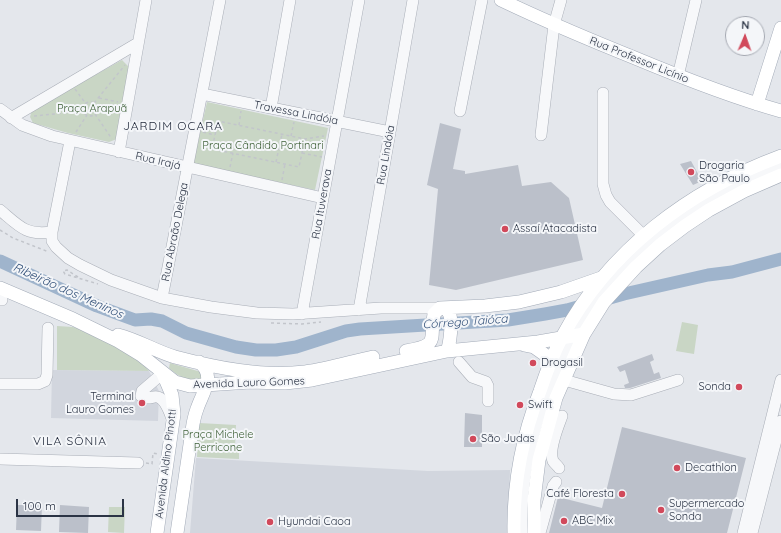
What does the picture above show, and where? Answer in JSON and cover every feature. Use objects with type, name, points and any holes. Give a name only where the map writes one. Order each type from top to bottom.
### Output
[{"type":"main road","name":"Rua Professor Licínio","points":[[501,0],[554,26],[678,76],[781,111]]},
{"type":"main road","points":[[757,104],[781,28]]},
{"type":"main road","points":[[733,176],[750,163],[781,146]]},
{"type":"main road","points":[[514,533],[514,507],[519,462],[530,419],[551,359],[573,336],[606,287],[627,251],[681,207],[707,190],[733,176],[781,156]]},
{"type":"main road","points":[[534,533],[534,500],[539,460],[556,398],[564,380],[573,336],[586,315],[586,298],[606,287],[685,226],[709,210],[781,175]]},
{"type":"main road","points":[[447,351],[450,333],[441,315],[485,306],[519,302],[561,292],[606,287]]},
{"type":"main road","name":"Avenida Lauro Gomes","points":[[1,296],[95,330],[130,338],[163,353],[176,357],[237,370],[279,374],[303,372],[418,349],[429,344],[441,315]]},
{"type":"main road","name":"Avenida Lauro Gomes","points":[[95,330],[130,348],[175,382],[182,385],[197,387],[250,382],[296,382],[312,380],[447,351],[520,344],[573,336]]},
{"type":"main road","name":"Avenida Lauro Gomes","points":[[520,344],[534,347],[551,359]]},
{"type":"main road","points":[[162,373],[161,365],[164,359],[168,357],[176,357]]},
{"type":"main road","points":[[199,362],[205,367],[208,373],[207,386]]},
{"type":"main road","name":"Avenida Aldino Pinotti","points":[[157,533],[169,454],[174,408],[172,395],[162,373]]},
{"type":"main road","points":[[194,417],[212,396],[229,384]]},
{"type":"main road","name":"Avenida Aldino Pinotti","points":[[177,533],[194,417],[207,386]]},
{"type":"main road","points":[[165,479],[184,483]]},
{"type":"street","points":[[119,152],[146,0]]},
{"type":"street","name":"Rua Abraão Delega","points":[[162,298],[220,0]]},
{"type":"street","points":[[271,108],[290,0]]},
{"type":"street","name":"Rua Ituverava","points":[[302,314],[359,0]]},
{"type":"street","name":"Rua Lindóia","points":[[359,310],[413,0]]},
{"type":"street","points":[[460,111],[482,0]]},
{"type":"street","points":[[541,135],[554,26],[561,0]]},
{"type":"street","points":[[678,76],[696,0]]},
{"type":"street","points":[[11,118],[138,43]]},
{"type":"street","points":[[603,93],[603,184],[606,195],[610,202],[644,236]]},
{"type":"street","name":"Travessa Lindóia","points":[[202,94],[390,132]]},
{"type":"street","name":"Rua Irajá","points":[[0,109],[22,125],[33,130],[70,141],[323,198]]},
{"type":"street","points":[[70,141],[52,232],[52,241],[68,258],[120,284],[162,298],[211,307],[257,313],[302,314],[413,308],[441,315]]},
{"type":"street","points":[[606,287],[639,252],[692,210],[747,180],[781,166]]},
{"type":"street","points":[[724,192],[759,185]]},
{"type":"street","points":[[0,210],[29,231],[38,234],[52,232]]},
{"type":"street","points":[[0,384],[36,384],[44,382],[48,375],[48,328]]},
{"type":"street","points":[[522,533],[524,482],[533,436],[560,360],[573,336]]},
{"type":"street","points":[[460,362],[472,377],[486,382],[488,386],[488,401]]},
{"type":"street","points":[[162,373],[142,391],[141,396],[147,398],[159,397],[162,399],[173,421]]},
{"type":"street","points":[[564,380],[614,394],[631,395],[678,380]]},
{"type":"street","points":[[749,532],[769,427],[781,380]]},
{"type":"street","points":[[560,468],[553,461],[552,454],[554,438],[562,416]]},
{"type":"street","points":[[749,532],[778,449],[781,421]]},
{"type":"street","points":[[769,427],[770,434],[778,449]]},
{"type":"street","points":[[0,459],[138,463]]},
{"type":"street","points":[[540,533],[553,486],[556,482]]},
{"type":"path","points":[[94,103],[127,63]]},
{"type":"path","points":[[70,83],[86,104]]},
{"type":"path","points":[[98,98],[128,104]]},
{"type":"path","points":[[86,104],[90,102],[94,103]]},
{"type":"path","points":[[238,125],[243,102]]},
{"type":"path","points":[[94,103],[97,108],[95,114]]},
{"type":"path","points":[[86,104],[84,110],[87,115]]},
{"type":"path","points":[[32,116],[84,110]]},
{"type":"path","points":[[291,136],[296,113]]},
{"type":"path","points":[[87,115],[91,116],[95,114]]},
{"type":"path","points":[[95,114],[111,138]]},
{"type":"path","points":[[70,141],[87,115]]},
{"type":"path","points":[[305,139],[299,168],[212,149],[218,121],[305,139],[334,135]]},
{"type":"path","points":[[194,130],[215,135]]},
{"type":"path","points":[[276,162],[282,134]]},
{"type":"path","points":[[228,177],[233,153]]},
{"type":"path","points":[[302,153],[330,159]]},
{"type":"path","points":[[280,188],[285,164]]},
{"type":"path","points":[[0,230],[13,238],[53,254]]},
{"type":"path","points":[[67,270],[78,277],[65,274],[63,271],[67,270]]},
{"type":"path","points":[[138,463],[152,464],[153,453],[169,454]]},
{"type":"shaded area","points":[[52,370],[149,371],[159,391],[158,421],[51,418]]},
{"type":"shaded area","points":[[196,458],[428,471],[510,470],[508,533],[190,533]]},
{"type":"green space","name":"Praça Arapuã","points":[[122,60],[129,67],[117,139],[109,142],[68,133],[33,123],[30,117],[32,110]]},
{"type":"green space","name":"Praça Cândido Portinari","points":[[207,102],[328,128],[315,190],[193,164]]},
{"type":"green space","points":[[682,322],[698,325],[694,354],[676,351]]},
{"type":"green space","points":[[57,326],[73,327],[89,331],[141,361],[149,371],[57,370]]},
{"type":"green space","points":[[170,363],[201,372],[203,377],[194,380],[185,378],[176,374],[169,368]]},
{"type":"green space","name":"Praça Michele Perricone","points":[[199,423],[236,425],[235,447],[239,448],[239,459],[197,457]]},
{"type":"green space","points":[[109,507],[125,507],[124,533],[108,532]]},
{"type":"building","name":"Assaí Atacadista","points":[[440,123],[461,129],[453,169],[465,171],[465,174],[518,165],[522,186],[551,182],[569,198],[583,260],[456,290],[429,285],[438,189],[427,185]]},
{"type":"building","name":"Drogaria São Paulo","points":[[691,161],[702,181],[693,185],[680,164]]},
{"type":"building","points":[[652,354],[654,360],[650,362],[654,374],[659,372],[661,378],[630,388],[625,388],[624,385],[629,383],[625,370],[620,372],[617,367]]},
{"type":"building","points":[[465,413],[482,415],[482,447],[464,447]]},
{"type":"building","points":[[622,427],[746,458],[727,533],[549,533],[558,497],[602,508]]},
{"type":"building","points":[[17,505],[42,505],[41,531],[16,530]]},
{"type":"building","points":[[60,505],[89,507],[88,533],[59,532]]},
{"type":"waterway","name":"Córrego Taióca","points":[[0,261],[97,306],[135,320],[151,319],[162,321],[186,333],[236,347],[256,350],[276,350],[296,347],[346,331],[360,329],[508,320],[545,314],[567,310],[624,294],[708,275],[732,272],[781,259]]},
{"type":"place","name":"Drogaria São Paulo","points":[[691,172]]},
{"type":"place","name":"Assaí Atacadista","points":[[505,229]]},
{"type":"place","name":"Drogasil","points":[[533,363]]},
{"type":"place","name":"Sonda","points":[[739,387]]},
{"type":"place","name":"Terminal Lauro Gomes","points":[[142,403]]},
{"type":"place","name":"Swift","points":[[520,405]]},
{"type":"place","name":"São Judas","points":[[473,439]]},
{"type":"place","name":"Decathlon","points":[[677,468]]},
{"type":"place","name":"Café Floresta","points":[[622,494]]},
{"type":"place","name":"Supermercado Sonda","points":[[661,510]]},
{"type":"place","name":"ABC Mix","points":[[564,521]]},
{"type":"place","name":"Hyundai Caoa","points":[[270,522]]},
{"type":"district","name":"JARDIM OCARA","points":[[173,126]]},
{"type":"district","name":"VILA SÔNIA","points":[[70,441]]},
{"type":"water label","name":"Ribeirão dos Meninos","points":[[68,291]]}]
